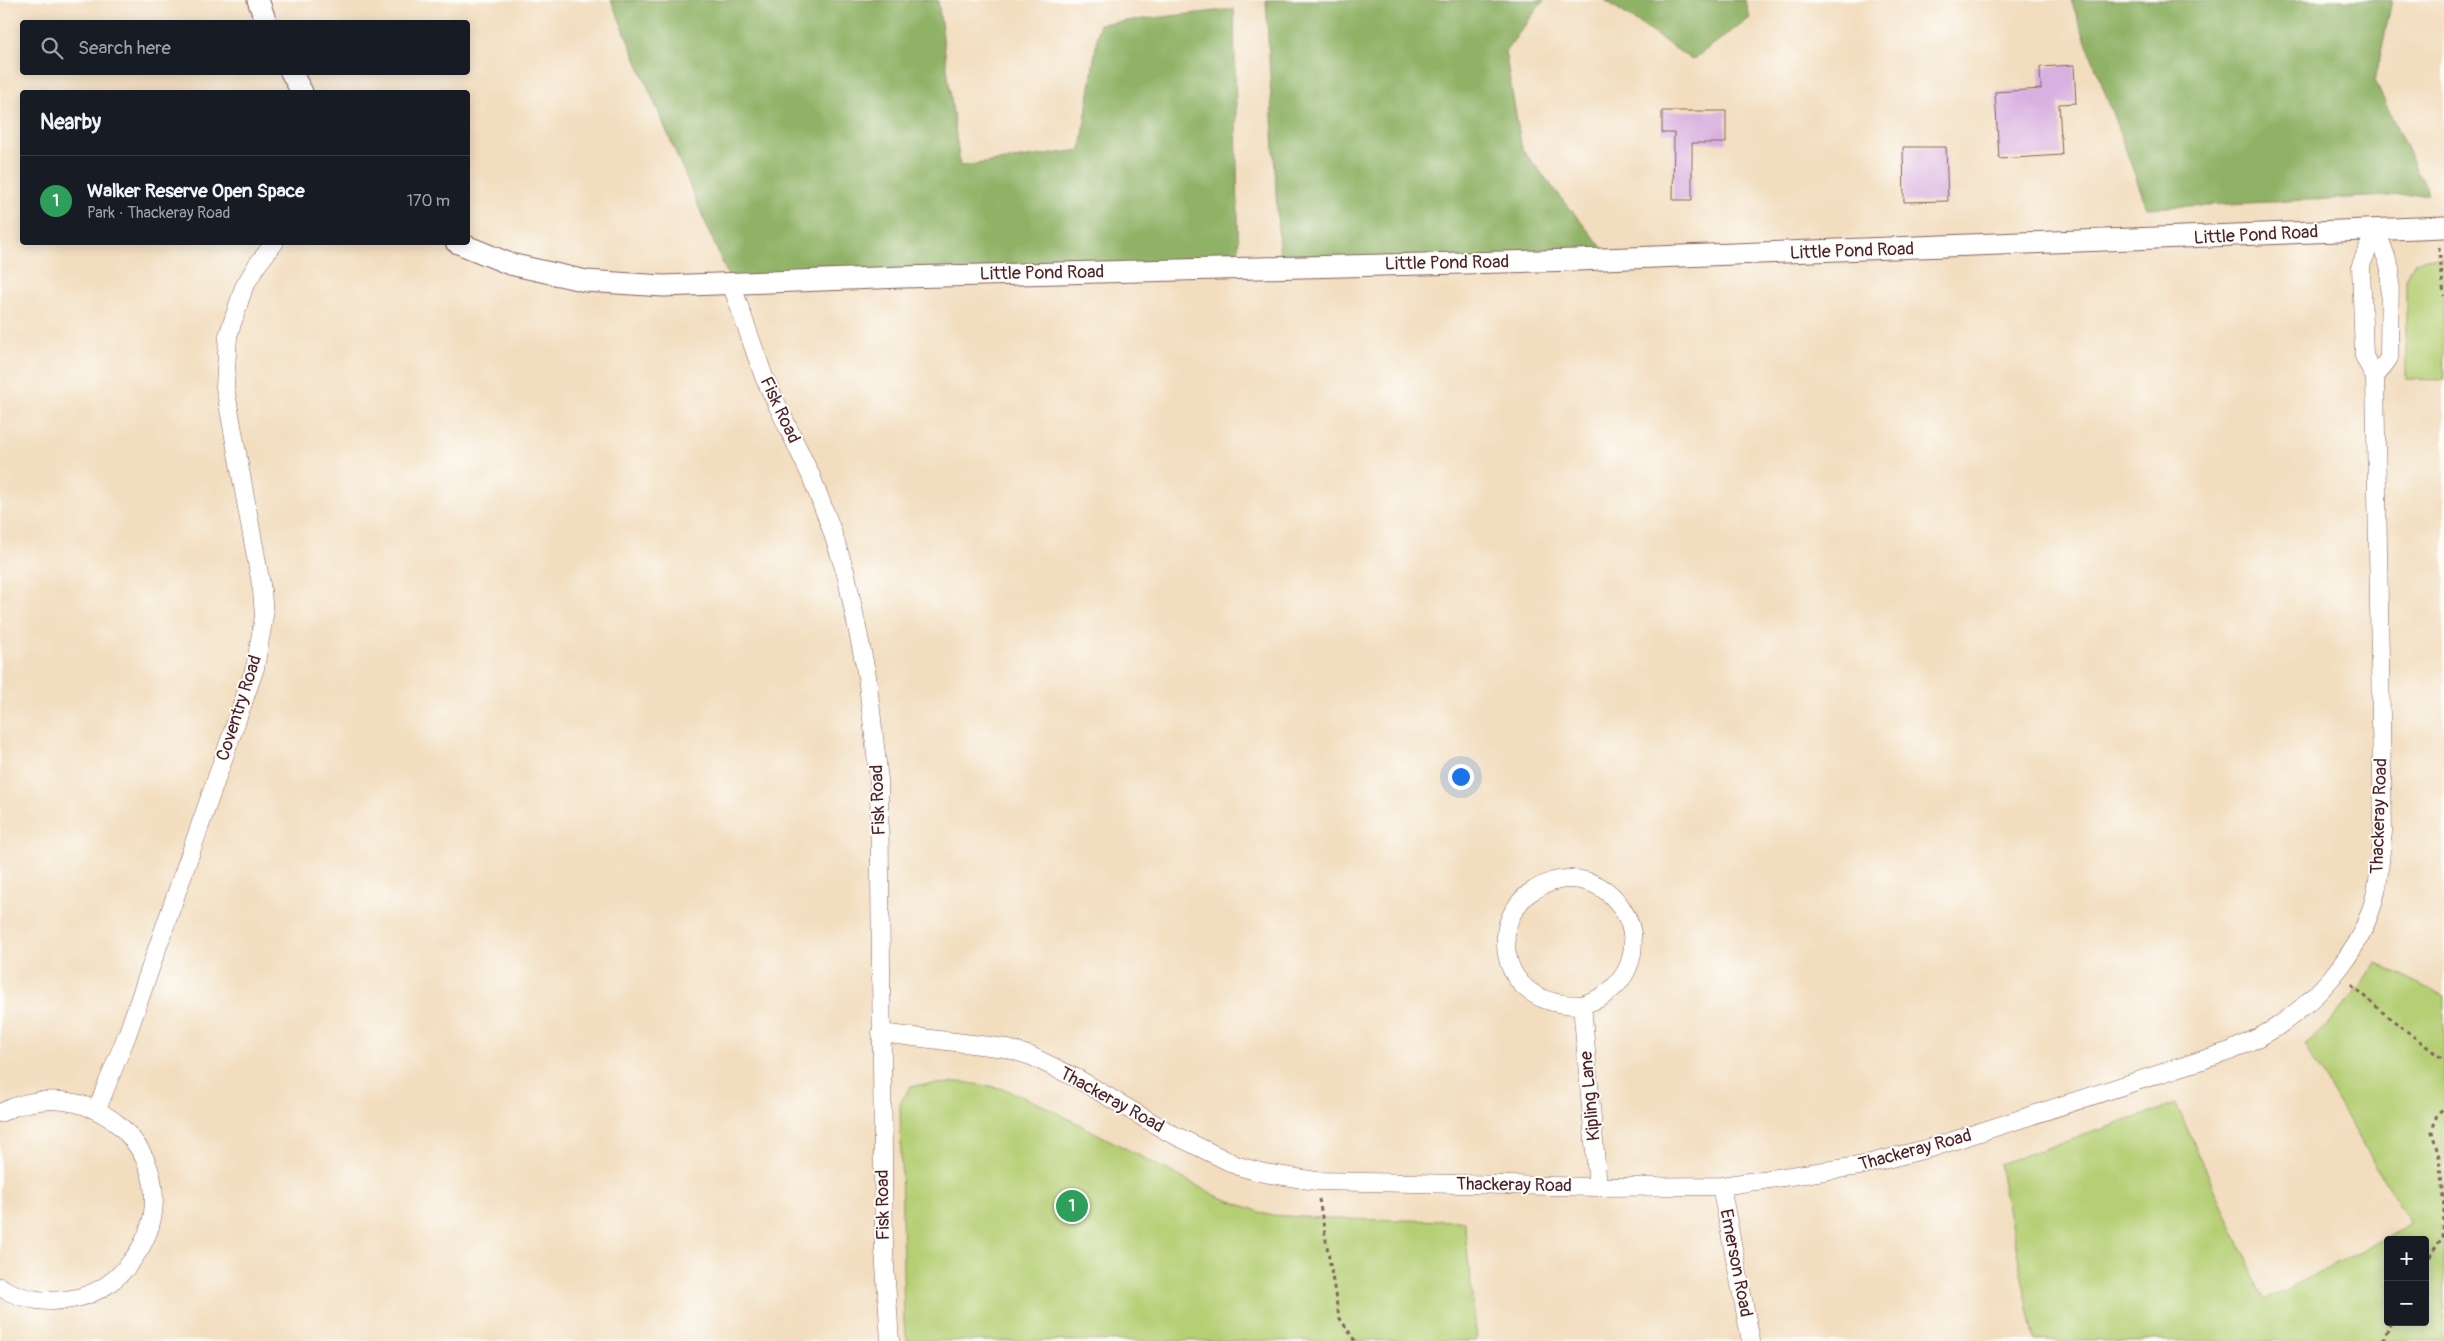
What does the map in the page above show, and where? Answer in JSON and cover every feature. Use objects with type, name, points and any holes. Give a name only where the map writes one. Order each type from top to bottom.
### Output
[{"type":"street","points":[[258,0],[265,20]]},
{"type":"street","points":[[294,75],[301,90]]},
{"type":"street","name":"Little Pond Road","points":[[463,245],[510,264],[586,281],[663,286],[1594,260],[2070,243],[2440,227]]},
{"type":"street","points":[[2375,377],[2389,358],[2390,268],[2376,229]]},
{"type":"street","name":"Thackeray Road","points":[[881,1033],[1005,1048],[1030,1056],[1078,1079],[1168,1132],[1238,1166],[1264,1173],[1316,1181],[1598,1187],[1721,1186],[1859,1166],[1924,1149],[2230,1051],[2276,1028],[2297,1012],[2337,973],[2362,933],[2378,883],[2383,832],[2375,377],[2364,356],[2361,265],[2376,229]]},
{"type":"street","name":"Coventry Road","points":[[97,1109],[127,1035],[255,668],[264,616],[262,590],[225,387],[228,336],[244,286],[273,245]]},
{"type":"street","name":"Fisk Road","points":[[732,283],[764,377],[811,476],[830,525],[846,574],[867,676],[879,780],[884,1250],[890,1341]]},
{"type":"street","points":[[1565,878],[1587,881],[1606,890],[1621,905],[1632,931],[1633,945],[1629,966],[1618,984],[1602,997],[1582,1005],[1561,1006],[1541,1000],[1524,987],[1512,970],[1506,950],[1506,930],[1514,910],[1527,894],[1545,883],[1565,878]]},
{"type":"street","name":"Kipling Lane","points":[[1582,1005],[1598,1187]]},
{"type":"street","points":[[0,1113],[30,1101],[47,1099],[81,1103],[97,1109],[125,1130],[144,1158],[150,1174],[153,1208],[145,1241],[131,1262],[113,1281],[83,1296],[58,1301],[34,1300],[0,1286]]},
{"type":"street","name":"Emerson Road","points":[[1721,1186],[1751,1341]]},
{"type":"path","points":[[2440,227],[2444,296]]},
{"type":"path","points":[[2337,973],[2386,1015],[2444,1060]]},
{"type":"path","points":[[2429,1258],[2444,1236],[2444,1206],[2439,1157],[2432,1132],[2437,1114],[2444,1108]]},
{"type":"path","points":[[1316,1181],[1340,1318],[1355,1341]]},
{"type":"path","points":[[2383,1341],[2389,1326]]},
{"type":"green space","points":[[611,0],[938,0],[960,166],[1081,150],[1099,24],[1234,9],[1239,269],[731,283]]},
{"type":"green space","points":[[1266,0],[1544,0],[1505,52],[1522,149],[1611,259],[1280,268]]},
{"type":"green space","points":[[1605,0],[1745,0],[1750,18],[1692,60]]},
{"type":"green space","points":[[2071,0],[2392,0],[2375,81],[2428,194],[2147,208]]},
{"type":"green space","points":[[2444,257],[2444,380],[2406,379],[2406,279],[2414,263],[2426,258]]},
{"type":"green space","points":[[2377,963],[2444,996],[2444,1341],[2035,1341],[1999,1164],[2176,1104],[2265,1300],[2384,1239],[2384,1326],[2429,1326],[2429,1236],[2390,1236],[2411,1225],[2304,1044],[2335,1017]]},
{"type":"green space","points":[[963,1082],[1005,1089],[1044,1106],[1217,1196],[1268,1215],[1340,1219],[1464,1221],[1477,1341],[907,1341],[904,1323],[900,1103],[911,1086]]},
{"type":"building","points":[[2074,65],[2076,103],[2059,104],[2062,155],[1999,159],[1995,92],[2041,89],[2040,67]]},
{"type":"building","points":[[1662,111],[1726,111],[1726,143],[1692,143],[1692,200],[1673,200],[1674,133],[1662,133]]},
{"type":"building","points":[[1903,147],[1946,147],[1948,201],[1904,202]]},
{"type":"place","name":"Walker Reserve Open Space","points":[[1072,1206]]}]
